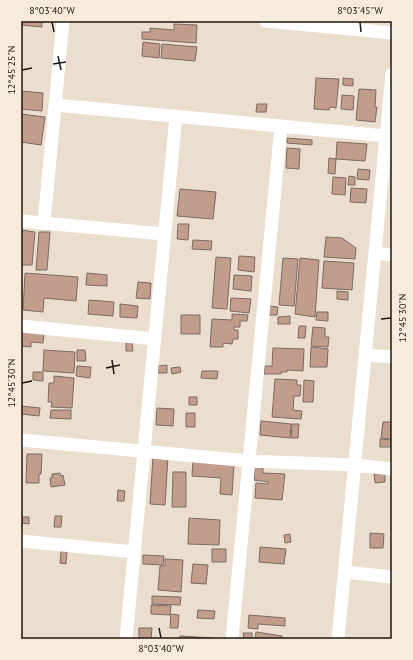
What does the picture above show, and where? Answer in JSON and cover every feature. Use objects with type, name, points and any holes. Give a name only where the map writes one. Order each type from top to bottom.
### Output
[{"type":"street","points":[[44,223],[63,21]]},
{"type":"street","points":[[266,21],[392,33]]},
{"type":"street","points":[[338,639],[392,74]]},
{"type":"street","points":[[55,105],[386,136]]},
{"type":"street","points":[[126,639],[176,116]]},
{"type":"street","points":[[232,639],[281,126]]},
{"type":"street","points":[[21,221],[164,234]]},
{"type":"street","points":[[375,253],[392,255]]},
{"type":"street","points":[[21,326],[155,338]]},
{"type":"street","points":[[365,355],[392,357]]},
{"type":"street","points":[[21,440],[249,461],[354,465],[392,469]]},
{"type":"street","points":[[21,541],[134,552]]},
{"type":"street","points":[[345,572],[392,577]]},
{"type":"building","points":[[21,21],[42,21],[42,27],[21,25]]},
{"type":"building","points":[[174,24],[197,25],[196,43],[142,39],[142,32],[150,32],[150,28],[174,30]]},
{"type":"building","points":[[143,42],[160,44],[159,58],[142,56]]},
{"type":"building","points":[[162,44],[197,47],[195,61],[161,58]]},
{"type":"building","points":[[316,78],[339,79],[336,108],[330,107],[329,110],[314,109]]},
{"type":"building","points":[[343,78],[353,79],[353,86],[343,85]]},
{"type":"building","points":[[359,89],[376,90],[375,107],[377,107],[375,122],[356,120]]},
{"type":"building","points":[[21,91],[43,93],[42,111],[21,109]]},
{"type":"building","points":[[342,95],[354,96],[353,110],[341,109]]},
{"type":"building","points":[[257,104],[267,104],[266,112],[256,112]]},
{"type":"building","points":[[21,114],[45,117],[41,145],[21,142]]},
{"type":"building","points":[[287,138],[312,140],[312,145],[287,143]]},
{"type":"building","points":[[337,142],[367,144],[365,161],[336,159]]},
{"type":"building","points":[[287,148],[300,149],[299,169],[286,168]]},
{"type":"building","points":[[329,158],[336,159],[335,174],[328,173]]},
{"type":"building","points":[[358,169],[370,170],[369,180],[357,179]]},
{"type":"building","points":[[349,176],[355,177],[355,185],[348,185]]},
{"type":"building","points":[[333,177],[346,178],[345,195],[332,194]]},
{"type":"building","points":[[351,188],[367,189],[366,203],[350,202]]},
{"type":"building","points":[[180,189],[216,192],[213,219],[177,216]]},
{"type":"building","points":[[178,224],[189,224],[188,240],[177,239]]},
{"type":"building","points":[[21,230],[35,232],[32,265],[21,265]]},
{"type":"building","points":[[39,232],[50,232],[47,270],[36,270]]},
{"type":"building","points":[[326,237],[342,238],[356,248],[355,259],[324,257]]},
{"type":"building","points":[[193,240],[212,241],[211,250],[192,249]]},
{"type":"building","points":[[239,256],[255,257],[254,272],[238,270]]},
{"type":"building","points":[[216,257],[231,258],[227,309],[212,308]]},
{"type":"building","points":[[283,258],[298,259],[294,306],[279,305]]},
{"type":"building","points":[[300,258],[319,260],[315,317],[295,314]]},
{"type":"building","points":[[324,261],[354,263],[352,290],[322,288]]},
{"type":"building","points":[[25,273],[78,277],[76,301],[44,298],[43,312],[23,310]]},
{"type":"building","points":[[87,273],[107,275],[107,286],[86,285]]},
{"type":"building","points":[[234,275],[252,276],[251,291],[233,289]]},
{"type":"building","points":[[138,282],[151,283],[150,299],[136,298]]},
{"type":"building","points":[[337,291],[348,292],[348,300],[337,299]]},
{"type":"building","points":[[231,298],[251,299],[249,313],[230,311]]},
{"type":"building","points":[[89,300],[114,302],[113,316],[88,314]]},
{"type":"building","points":[[120,304],[138,306],[137,318],[120,317]]},
{"type":"building","points":[[269,306],[278,307],[277,315],[268,315]]},
{"type":"building","points":[[317,312],[328,312],[328,321],[316,320]]},
{"type":"building","points":[[232,314],[248,315],[247,321],[240,321],[240,327],[234,327],[234,330],[238,330],[238,339],[233,339],[232,344],[223,343],[223,347],[210,347],[212,319],[232,320]]},
{"type":"building","points":[[181,315],[200,315],[200,334],[181,334]]},
{"type":"building","points":[[290,316],[290,324],[278,324],[278,317]]},
{"type":"building","points":[[299,326],[306,326],[305,338],[298,338]]},
{"type":"building","points":[[313,327],[325,328],[325,337],[329,337],[328,347],[311,346]]},
{"type":"building","points":[[21,332],[44,334],[43,343],[31,342],[31,347],[21,346]]},
{"type":"building","points":[[126,342],[132,342],[133,351],[126,351]]},
{"type":"building","points":[[311,347],[328,349],[327,367],[310,367]]},
{"type":"building","points":[[273,348],[304,349],[303,371],[287,370],[287,372],[281,372],[281,374],[264,374],[265,366],[272,366]]},
{"type":"building","points":[[44,350],[75,352],[74,373],[43,371]]},
{"type":"building","points":[[77,350],[85,350],[86,361],[77,361]]},
{"type":"building","points":[[167,365],[167,373],[158,373],[158,366]]},
{"type":"building","points":[[77,366],[91,367],[90,378],[76,376]]},
{"type":"building","points":[[180,367],[181,372],[172,374],[171,368]]},
{"type":"building","points":[[202,371],[218,371],[217,379],[201,378]]},
{"type":"building","points":[[33,372],[43,372],[43,381],[33,380]]},
{"type":"building","points":[[54,376],[74,378],[72,408],[51,407],[52,402],[48,402],[49,383],[54,383]]},
{"type":"building","points":[[275,379],[297,380],[297,385],[301,385],[300,396],[294,396],[293,410],[302,411],[301,419],[272,417]]},
{"type":"building","points":[[304,380],[314,381],[313,402],[303,402]]},
{"type":"building","points":[[189,397],[197,397],[197,405],[189,405]]},
{"type":"building","points":[[21,406],[40,408],[39,416],[21,414]]},
{"type":"building","points":[[157,408],[174,409],[173,426],[156,425]]},
{"type":"building","points":[[51,410],[71,410],[71,419],[50,418]]},
{"type":"building","points":[[186,413],[195,413],[195,427],[186,427]]},
{"type":"building","points":[[261,421],[291,424],[290,438],[260,435]]},
{"type":"building","points":[[383,422],[392,422],[392,439],[381,438]]},
{"type":"building","points":[[292,424],[299,424],[298,438],[291,438]]},
{"type":"building","points":[[380,439],[392,440],[392,447],[380,447]]},
{"type":"building","points":[[27,454],[42,454],[39,483],[26,483]]},
{"type":"building","points":[[153,456],[168,457],[165,505],[150,504]]},
{"type":"building","points":[[193,461],[234,464],[232,495],[220,494],[221,478],[192,476]]},
{"type":"building","points":[[255,467],[263,468],[263,473],[285,474],[282,500],[255,498],[256,483],[268,484],[268,482],[254,480]]},
{"type":"building","points":[[173,472],[186,472],[186,507],[172,507]]},
{"type":"building","points":[[60,473],[61,476],[63,475],[65,485],[51,487],[50,478],[52,478],[52,474]]},
{"type":"building","points":[[385,473],[385,482],[375,483],[374,474]]},
{"type":"building","points":[[118,490],[125,491],[124,501],[117,501]]},
{"type":"building","points":[[55,516],[62,516],[61,527],[54,527]]},
{"type":"building","points":[[21,517],[29,517],[29,524],[21,523]]},
{"type":"building","points":[[189,518],[220,520],[219,545],[188,544]]},
{"type":"building","points":[[370,533],[384,534],[383,548],[370,548]]},
{"type":"building","points":[[290,534],[291,542],[285,543],[284,535]]},
{"type":"building","points":[[260,547],[286,549],[284,564],[259,562]]},
{"type":"building","points":[[212,549],[226,549],[226,562],[212,562]]},
{"type":"building","points":[[61,551],[67,552],[66,564],[60,563]]},
{"type":"building","points":[[143,555],[164,556],[163,565],[143,564]]},
{"type":"building","points":[[165,559],[183,560],[181,592],[158,590],[160,566],[165,566]]},
{"type":"building","points":[[193,564],[208,565],[206,584],[191,583]]},
{"type":"building","points":[[152,596],[181,597],[180,605],[152,604]]},
{"type":"building","points":[[151,605],[171,606],[170,615],[151,614]]},
{"type":"building","points":[[198,610],[215,611],[214,619],[197,618]]},
{"type":"building","points":[[171,614],[179,615],[178,628],[170,628]]},
{"type":"building","points":[[249,615],[285,618],[285,626],[258,624],[258,629],[248,628]]},
{"type":"building","points":[[139,628],[152,628],[151,639],[139,639]]},
{"type":"building","points":[[256,632],[282,636],[282,639],[255,639]]},
{"type":"building","points":[[243,633],[252,633],[252,639],[244,639]]},
{"type":"building","points":[[180,636],[212,638],[212,639],[179,639]]}]
